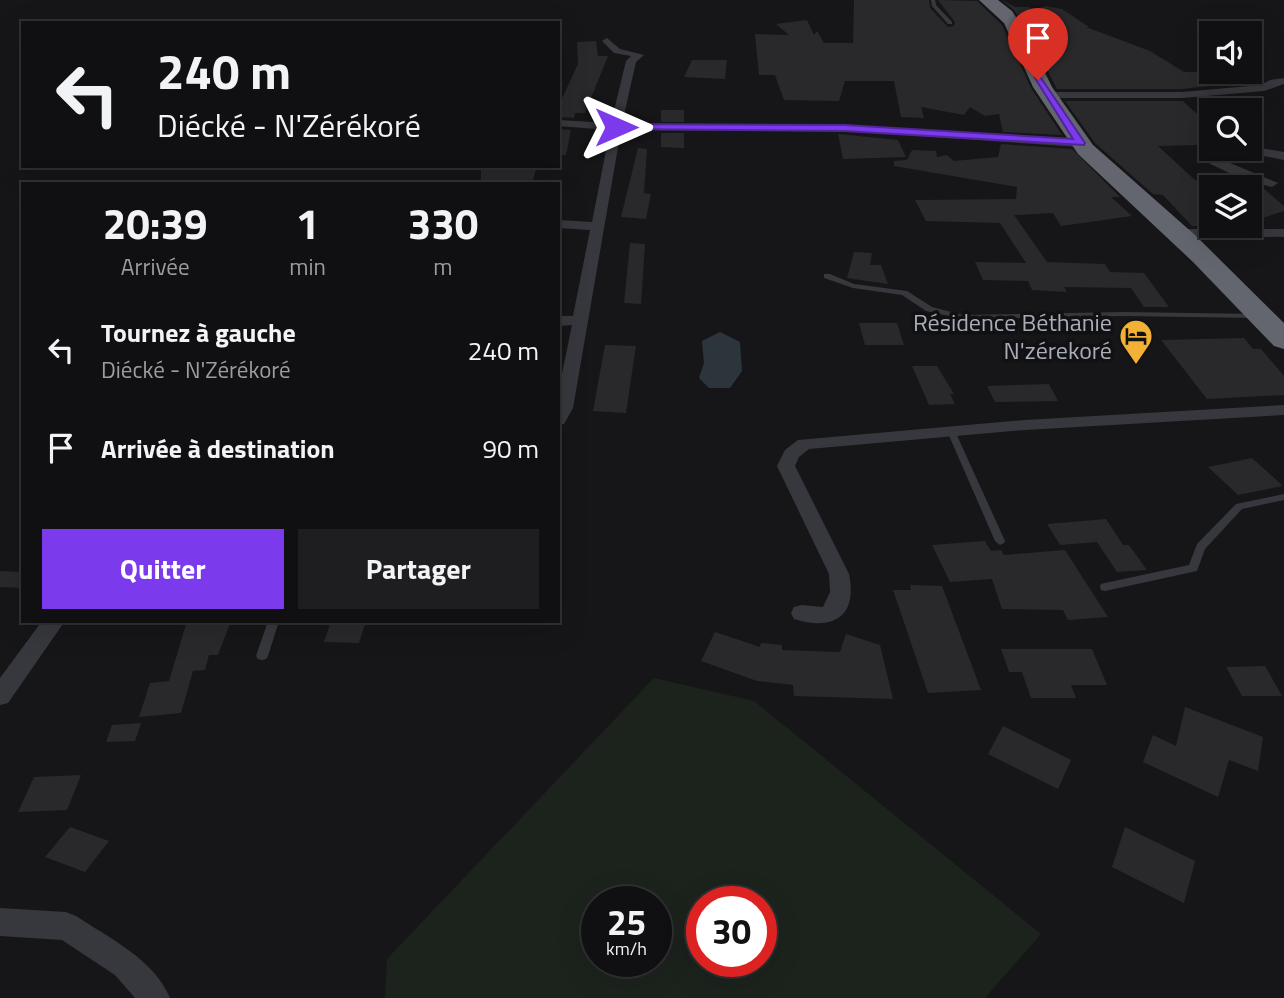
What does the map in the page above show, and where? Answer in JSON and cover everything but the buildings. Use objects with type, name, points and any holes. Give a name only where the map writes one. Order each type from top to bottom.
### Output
[{"type":"highway","points":[[987,0],[1012,20],[1046,95],[1080,143],[1273,317],[1284,340]]},
{"type":"street","points":[[560,416],[564,408],[616,127],[631,61],[639,55],[617,51],[607,41]]},
{"type":"street","points":[[1046,95],[1182,94],[1264,88],[1274,82],[1284,81]]},
{"type":"street","points":[[560,123],[616,127],[845,128],[1080,143]]},
{"type":"street","points":[[1262,150],[1284,156]]},
{"type":"street","points":[[1214,161],[1248,177],[1278,182]]},
{"type":"street","points":[[560,224],[598,226]]},
{"type":"street","points":[[1178,233],[1284,233]]},
{"type":"street","points":[[560,321],[580,320]]},
{"type":"street","points":[[802,613],[828,616],[837,608],[842,589],[839,574],[786,466],[791,454],[803,444],[951,431],[1284,410]]},
{"type":"street","points":[[0,696],[53,623]]},
{"type":"street","points":[[0,922],[66,926],[125,965],[155,998]]},
{"type":"lane","points":[[933,0],[934,5],[950,23]]},
{"type":"lane","points":[[827,276],[853,286],[904,293],[929,309],[963,317],[1097,314],[1273,317]]},
{"type":"lane","points":[[951,431],[1000,541]]},
{"type":"lane","points":[[1105,587],[1192,568],[1202,547],[1239,506],[1284,497]]},
{"type":"lane","points":[[262,656],[273,623]]},
{"type":"shaded area","points":[[720,332],[740,342],[742,371],[730,388],[709,388],[699,378],[704,363],[702,341]]},
{"type":"shaded area","points":[[654,678],[754,701],[1041,934],[985,998],[385,998],[387,959]]},
{"type":"place","name":"Résidence Béthanie N'zérekoré","points":[[1136,366]]},
{"type":"route","points":[[616,127],[845,128],[1080,143],[1038,80]]}]
